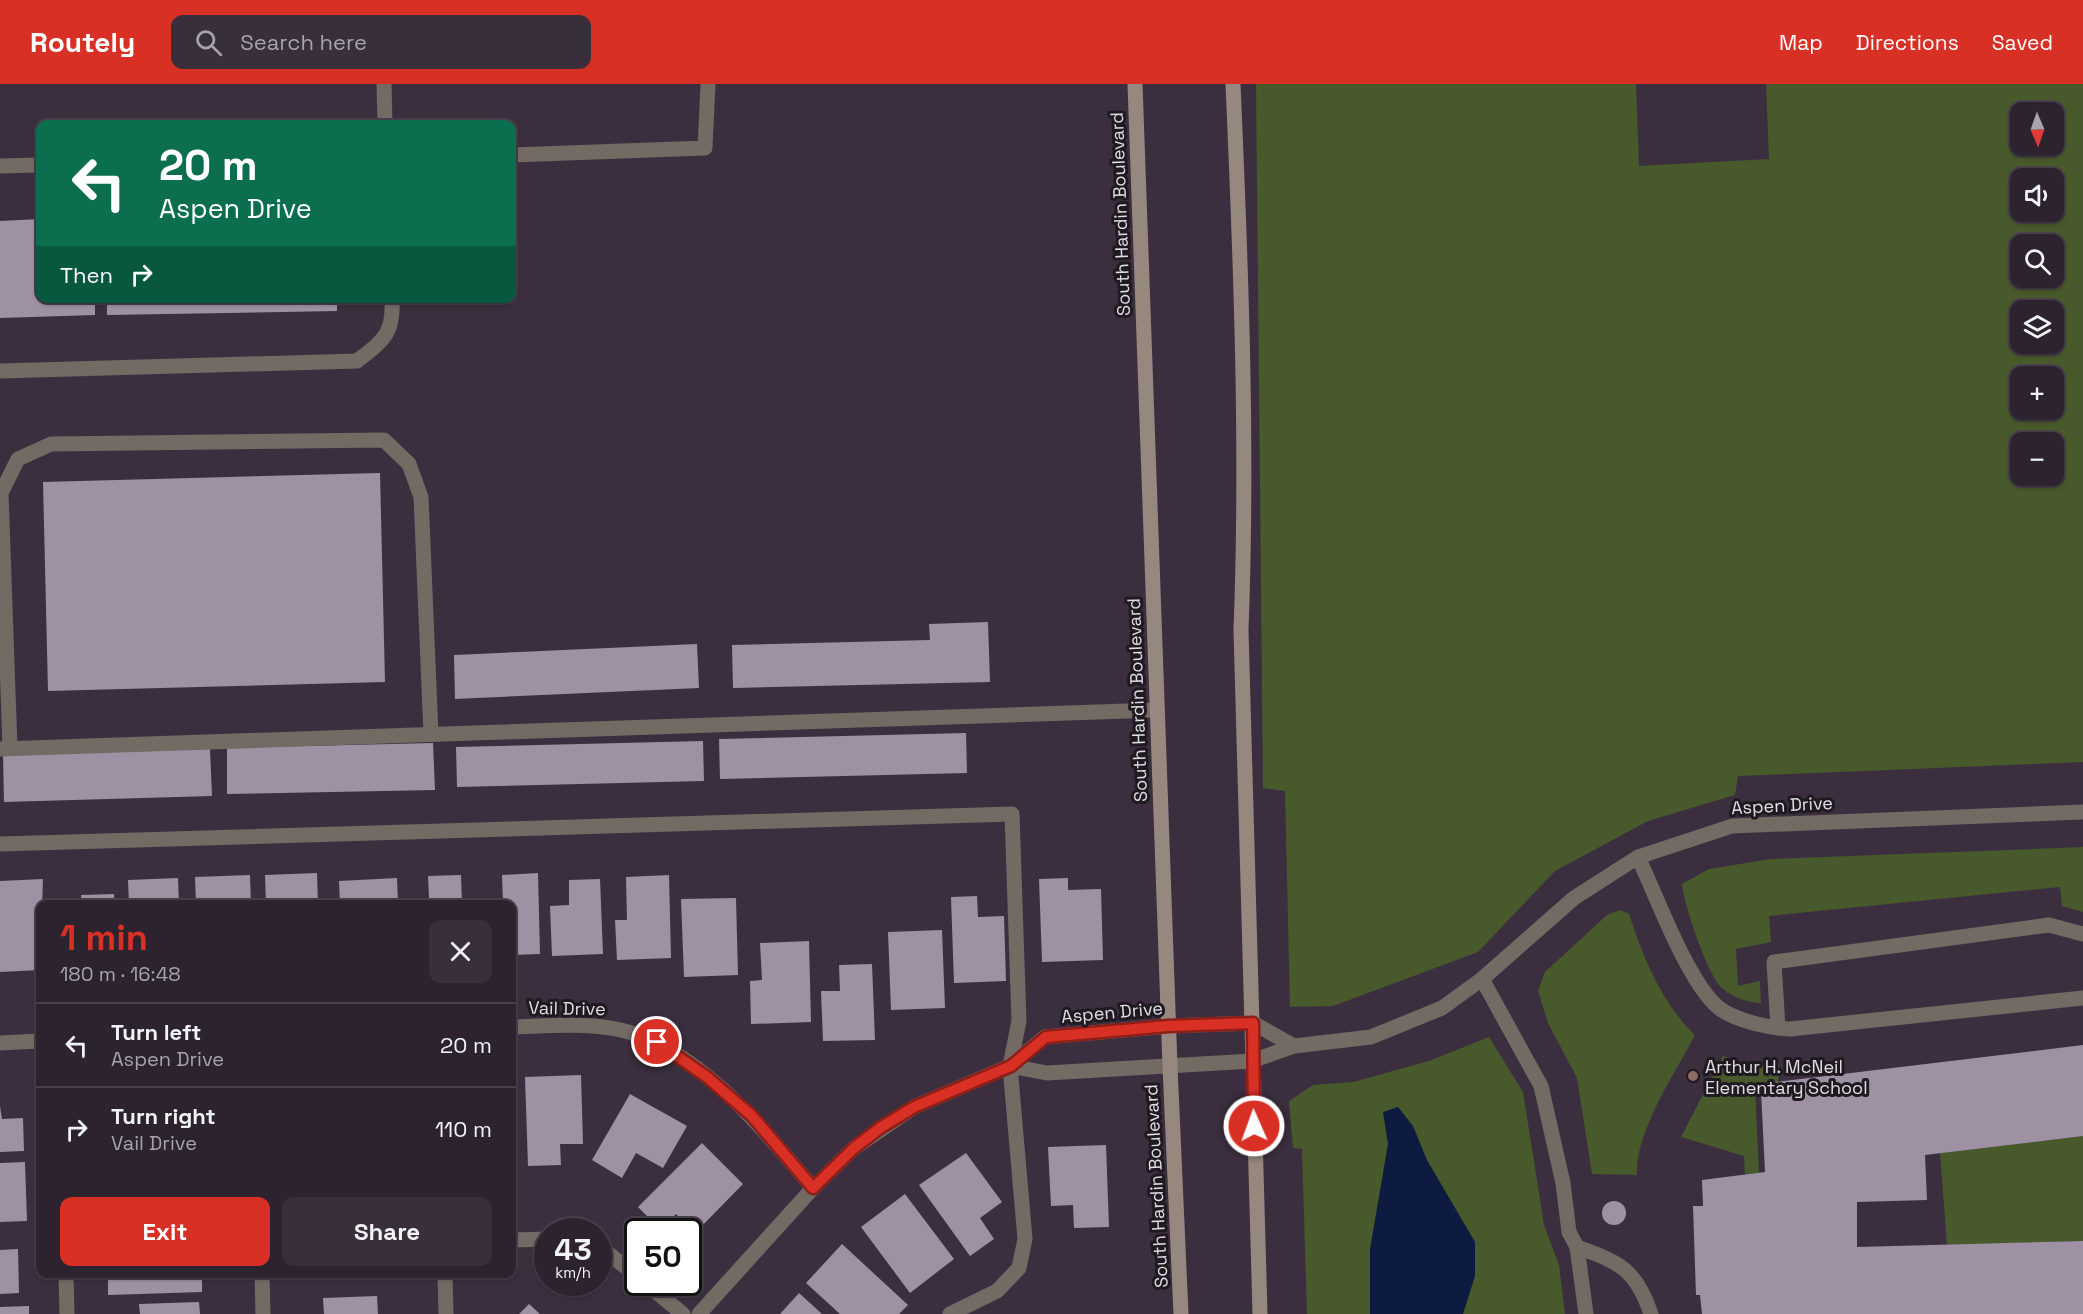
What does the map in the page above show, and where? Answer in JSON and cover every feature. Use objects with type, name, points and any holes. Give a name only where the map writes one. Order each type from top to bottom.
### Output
[{"type":"main road","name":"South Hardin Boulevard","points":[[1135,84],[1168,1026],[1181,1314]]},
{"type":"main road","points":[[1233,84],[1244,346],[1245,519],[1241,630],[1260,1314]]},
{"type":"street","points":[[384,84],[385,120]]},
{"type":"street","points":[[516,155],[705,148],[708,84]]},
{"type":"street","points":[[0,166],[36,165]]},
{"type":"street","points":[[0,371],[357,361],[383,341],[393,321],[392,303]]},
{"type":"street","points":[[431,734],[422,497],[409,464],[384,440],[51,444],[18,459],[1,493],[5,749],[1157,710]]},
{"type":"street","name":"Aspen Drive","points":[[1011,1066],[1047,1073],[1252,1061],[1294,1046],[1371,1037],[1442,1008],[1482,980],[1574,898],[1638,857],[1732,826],[2083,812]]},
{"type":"street","points":[[0,844],[1012,814],[1019,1021],[1011,1066],[1025,1239],[1019,1268],[998,1292],[950,1314]]},
{"type":"street","points":[[1638,857],[1701,991],[1721,1010],[1778,1028],[1790,1029],[2083,998]]},
{"type":"street","points":[[1778,1028],[1774,962],[2049,925],[2083,934]]},
{"type":"street","points":[[1482,980],[1541,1086],[1552,1126],[1569,1232],[1576,1247],[1586,1314]]},
{"type":"street","points":[[1253,1023],[1294,1046]]},
{"type":"street","name":"Aspen Drive","points":[[699,1314],[813,1188],[854,1148],[914,1107],[1011,1066],[1046,1037],[1168,1026],[1253,1023]]},
{"type":"street","name":"Vail Drive","points":[[516,1027],[567,1025],[620,1029],[657,1042],[707,1077],[752,1116],[813,1188]]},
{"type":"street","points":[[0,1043],[36,1041]]},
{"type":"street","points":[[516,1240],[534,1239]]},
{"type":"street","points":[[1576,1247],[1616,1261],[1643,1288],[1651,1314]]},
{"type":"street","points":[[612,1256],[624,1266]]},
{"type":"street","points":[[66,1278],[67,1314]]},
{"type":"street","points":[[262,1278],[262,1314]]},
{"type":"street","points":[[445,1278],[446,1314]]},
{"type":"street","points":[[661,1296],[683,1314]]},
{"type":"green space","points":[[1256,84],[1636,84],[1639,166],[1769,159],[1766,84],[2083,84],[2083,762],[1738,776],[1735,795],[1648,821],[1555,871],[1478,952],[1333,1006],[1290,1007],[1285,791],[1263,788]]},
{"type":"green space","points":[[2083,847],[2083,912],[2062,906],[2060,887],[1769,916],[1771,942],[1736,949],[1738,986],[1760,981],[1761,1003],[1738,998],[1719,985],[1696,936],[1682,884],[1709,869],[1771,859]]},
{"type":"green space","points":[[1620,910],[1629,914],[1647,963],[1663,994],[1683,1023],[1695,1035],[1649,1122],[1642,1140],[1637,1175],[1592,1174],[1577,1078],[1548,1023],[1538,991],[1545,972],[1607,915]]},
{"type":"green space","points":[[1489,1037],[1523,1092],[1544,1225],[1559,1265],[1565,1314],[1307,1314],[1302,1149],[1293,1148],[1289,1101],[1313,1085],[1353,1082],[1429,1061]]},
{"type":"green space","points":[[1723,1056],[1750,1066],[1779,1065],[1778,1082],[1755,1088],[1759,1173],[1745,1174],[1744,1156],[1681,1137]]},
{"type":"green space","points":[[2083,1136],[2083,1241],[1947,1245],[1940,1153]]},
{"type":"water","points":[[1398,1107],[1413,1126],[1427,1160],[1475,1242],[1475,1276],[1463,1314],[1370,1314],[1370,1249],[1388,1144],[1383,1112]]},
{"type":"building","points":[[36,219],[36,303],[95,303],[95,315],[0,318],[0,221]]},
{"type":"building","points":[[107,303],[337,303],[337,311],[107,315]]},
{"type":"building","points":[[380,473],[385,682],[48,691],[43,482]]},
{"type":"building","points":[[988,622],[990,682],[733,688],[732,645],[930,640],[929,624]]},
{"type":"building","points":[[697,644],[699,688],[455,699],[454,655]]},
{"type":"building","points":[[966,733],[967,773],[720,779],[719,739]]},
{"type":"building","points":[[703,741],[704,781],[457,787],[456,747]]},
{"type":"building","points":[[433,743],[435,790],[227,794],[227,748]]},
{"type":"building","points":[[210,749],[212,796],[4,802],[3,755]]},
{"type":"building","points":[[317,873],[318,900],[266,900],[265,875]]},
{"type":"building","points":[[538,873],[540,954],[516,955],[516,900],[503,900],[502,875]]},
{"type":"building","points":[[250,875],[251,900],[196,900],[195,877]]},
{"type":"building","points":[[461,875],[462,900],[407,900],[407,898],[429,898],[428,876]]},
{"type":"building","points":[[669,875],[671,958],[617,960],[615,920],[627,920],[626,877]]},
{"type":"building","points":[[178,878],[179,900],[129,900],[128,880]]},
{"type":"building","points":[[397,878],[398,900],[340,900],[339,881]]},
{"type":"building","points":[[1068,878],[1068,890],[1101,889],[1103,960],[1042,962],[1039,879]]},
{"type":"building","points":[[43,879],[42,900],[36,900],[36,970],[0,972],[0,881]]},
{"type":"building","points":[[600,879],[603,954],[552,956],[550,906],[569,905],[569,880]]},
{"type":"building","points":[[114,894],[114,900],[82,900],[81,895]]},
{"type":"building","points":[[977,896],[978,917],[1004,916],[1006,981],[954,983],[951,897]]},
{"type":"building","points":[[736,898],[738,975],[684,977],[681,899]]},
{"type":"building","points":[[942,930],[945,1008],[891,1010],[888,932]]},
{"type":"building","points":[[809,941],[811,1022],[751,1024],[750,981],[762,980],[760,943]]},
{"type":"building","points":[[872,964],[875,1040],[823,1041],[821,991],[840,991],[839,965]]},
{"type":"building","points":[[2083,1045],[2083,1136],[1925,1155],[1927,1200],[1857,1202],[1857,1247],[2083,1241],[2083,1314],[1702,1314],[1700,1295],[1696,1295],[1693,1206],[1703,1206],[1702,1180],[1765,1172],[1761,1091],[1767,1083]]},
{"type":"building","points":[[581,1075],[583,1144],[560,1144],[561,1165],[528,1166],[525,1077]]},
{"type":"building","points":[[630,1094],[687,1126],[663,1168],[636,1153],[622,1178],[592,1160]]},
{"type":"building","points":[[0,1106],[2,1119],[23,1118],[24,1151],[0,1152]]},
{"type":"building","points":[[702,1143],[743,1184],[702,1226],[702,1218],[680,1218],[676,1214],[672,1218],[649,1218],[638,1207]]},
{"type":"building","points":[[1106,1145],[1109,1227],[1074,1228],[1073,1205],[1051,1206],[1048,1147]]},
{"type":"building","points":[[966,1153],[1002,1202],[980,1218],[994,1239],[970,1256],[919,1185]]},
{"type":"building","points":[[25,1162],[27,1221],[0,1222],[0,1163]]},
{"type":"building","points":[[905,1194],[954,1259],[910,1293],[861,1227]]},
{"type":"building","points":[[1614,1201],[1623,1204],[1626,1213],[1623,1222],[1614,1225],[1605,1222],[1602,1213],[1605,1204]]},
{"type":"building","points":[[842,1244],[908,1305],[899,1314],[840,1314],[806,1283]]},
{"type":"building","points":[[18,1249],[19,1293],[0,1294],[0,1250]]},
{"type":"building","points":[[108,1278],[202,1278],[202,1292],[108,1295]]},
{"type":"building","points":[[799,1293],[822,1314],[780,1314]]},
{"type":"building","points":[[377,1296],[378,1314],[324,1314],[323,1298]]},
{"type":"building","points":[[199,1302],[200,1314],[140,1314],[139,1304]]},
{"type":"building","points":[[529,1304],[540,1314],[519,1314]]},
{"type":"building","points":[[29,1306],[29,1314],[0,1314],[0,1307]]},
{"type":"place","name":"Arthur H. McNeil Elementary School","points":[[1693,1076]]},
{"type":"route","points":[[657,1042],[707,1077],[752,1116],[813,1188],[854,1148],[880,1128],[914,1107],[1011,1066],[1046,1037],[1168,1026],[1253,1023],[1254,1126]]}]
